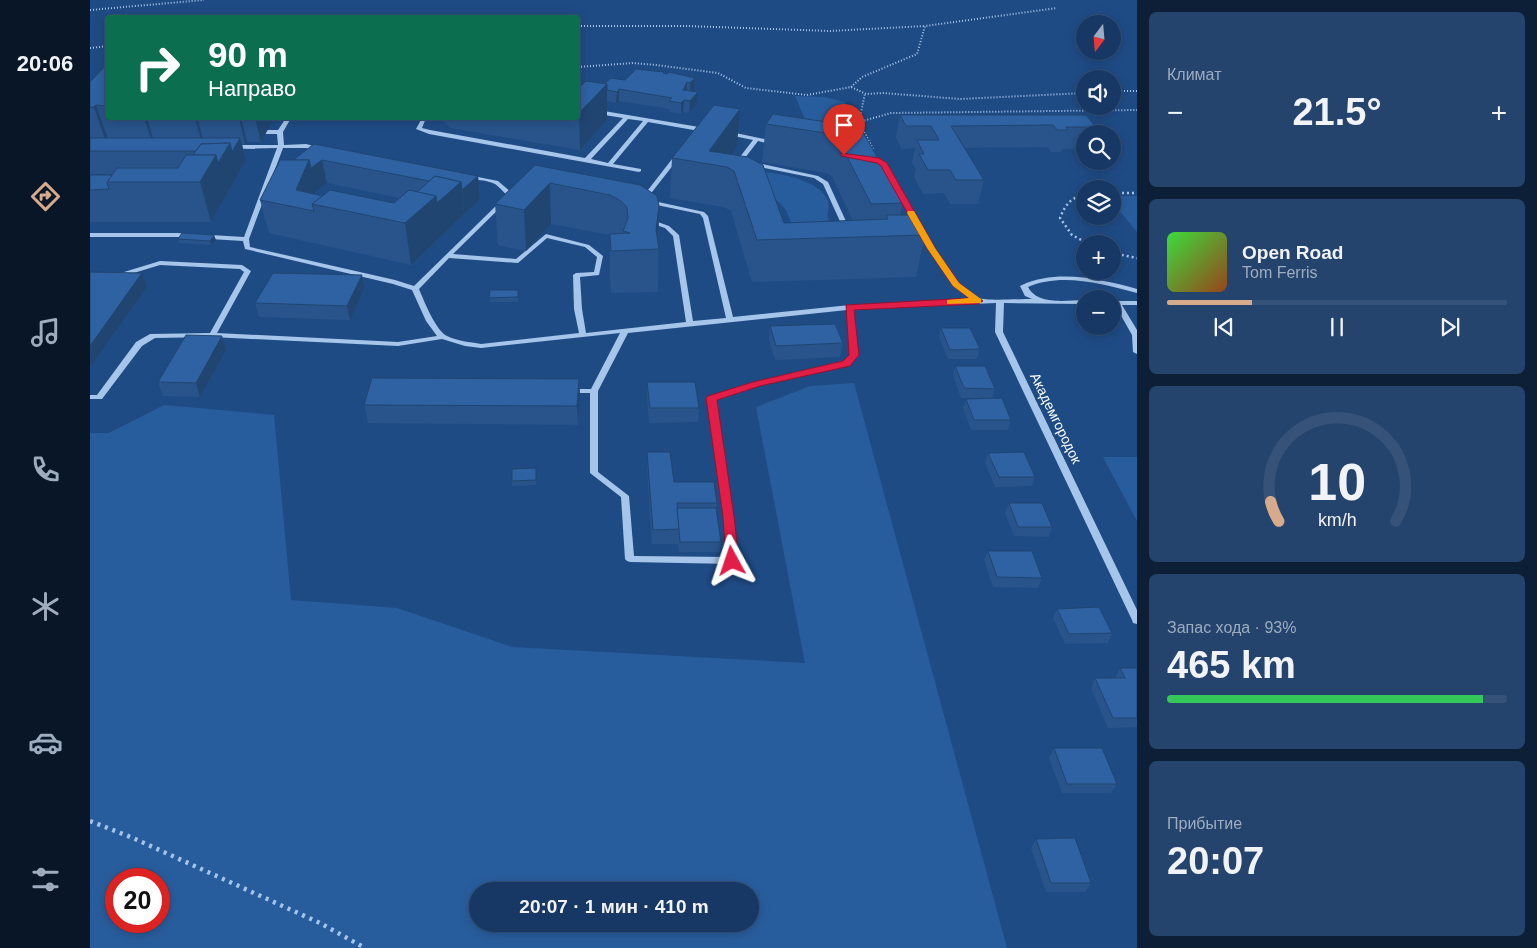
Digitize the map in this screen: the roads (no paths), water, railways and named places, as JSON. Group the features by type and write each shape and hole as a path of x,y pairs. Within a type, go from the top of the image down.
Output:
{"street":[{"path":"580,112 586,110 708,130"},
{"path":"586,161 627,117"},
{"path":"287,120 280,132 281,146 246,239 247,248 395,282 415,289 430,321 442,337 465,344 481,346 850,307 978,301 1076,302"},
{"path":"694,137 700,129"},
{"path":"266,132 280,132"},
{"path":"718,135 725,133 785,145"},
{"path":"734,169 756,140"},
{"path":"281,146 306,146 325,150"},
{"path":"681,152 639,202 702,213 706,217 730,319"},
{"path":"860,158 879,161 884,165 931,248 956,284 978,301"},
{"path":"739,161 816,177 824,181 849,234"},
{"path":"458,175 496,182 510,195 524,195"},
{"path":"415,289 510,195"},
{"path":"643,220 667,227 676,235 690,323"},
{"path":"90,236 177,235 246,239"},
{"path":"447,256 518,262 546,236 588,246 600,256 597,274 576,275 582,334"},
{"path":"923,248 931,248"},
{"path":"107,274 124,274 160,262 242,267 248,271 212,335"},
{"path":"1041,302 1028,294 1024,286 1032,281 1085,280 1137,291"},
{"name":"Академгородок","path":"1000,301 999,332 1137,620"},
{"path":"1121,303 1137,303"},
{"path":"626,330 594,391 594,474 625,496 630,560 732,561 728,516 711,398 757,384 846,363 854,355 850,307"},
{"path":"1121,312 1136,335 1137,352"},
{"path":"557,391 594,391"}],"lane":[{"path":"423,120 419,129 639,170"},
{"path":"609,165 647,120"},
{"path":"224,147 281,146"},
{"path":"90,397 99,397 139,344 153,336 212,335 398,344 442,337"}]}
